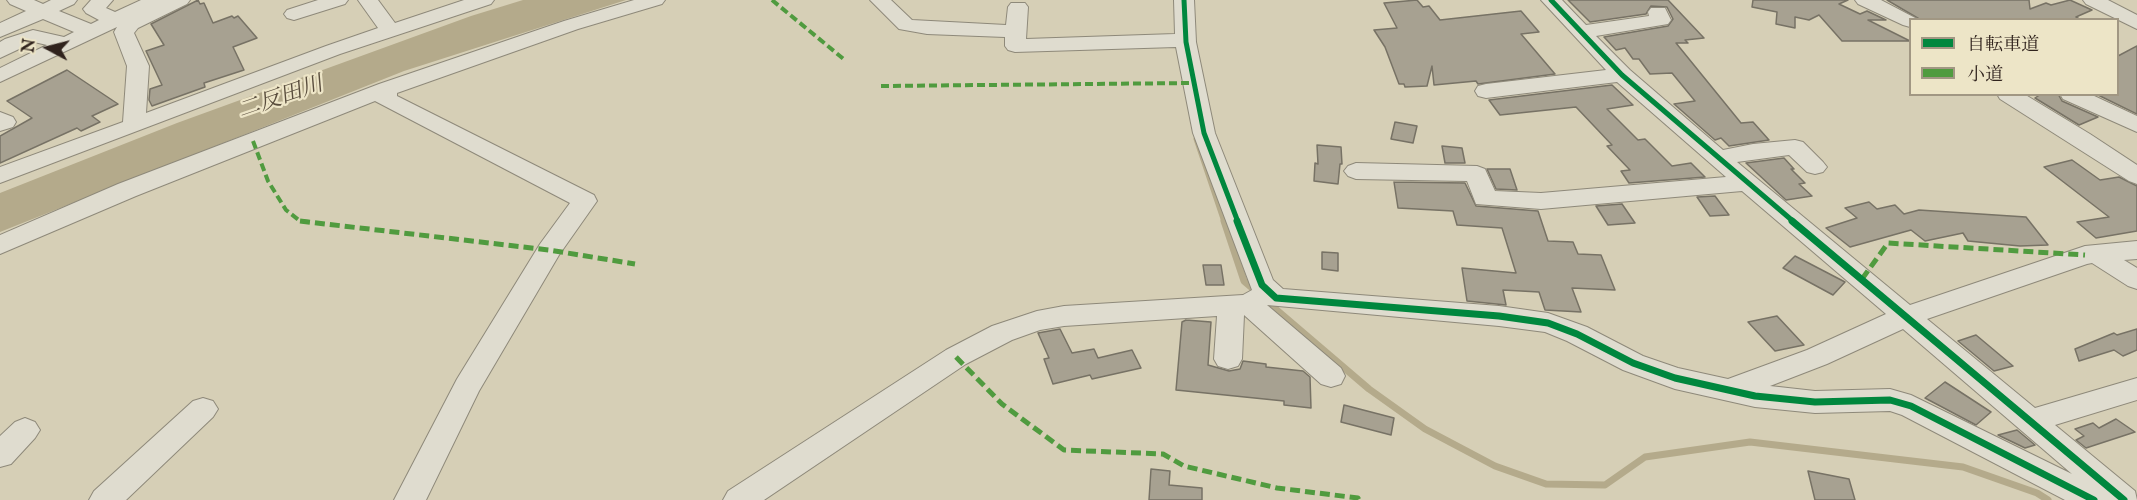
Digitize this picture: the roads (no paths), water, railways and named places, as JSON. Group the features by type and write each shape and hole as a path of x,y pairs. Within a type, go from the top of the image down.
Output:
{"street":[{"path":"0,7 17,0 91,32"},
{"path":"0,31 67,0"},
{"path":"103,0 93,9 115,20"},
{"path":"0,76 157,0"},
{"path":"134,124 138,66 124,32 131,24 180,0"},
{"path":"294,14 338,0"},
{"path":"368,0 390,30"},
{"path":"0,175 390,30 418,10 484,0"},
{"path":"0,244 127,190 387,89 571,25 655,0"},
{"path":"880,0 906,25 1016,31"},
{"path":"1184,0 1186,40 1203,133 1262,285 1250,300 1228,359"},
{"path":"1551,0 1622,75 2031,421 2109,499"},
{"path":"1865,0 1909,20"},
{"path":"2094,0 2110,16 2137,5"},
{"path":"1018,7 1015,46 1186,40"},
{"path":"0,12 7,16 0,20"},
{"path":"1581,32 1661,20 1658,12"},
{"path":"2119,18 2137,23"},
{"path":"0,52 12,43 33,36 49,38 64,45"},
{"path":"1486,90 1622,75"},
{"path":"387,89 385,99 585,201 549,250 467,387 410,500"},
{"path":"2011,96 2137,176"},
{"path":"2075,96 2137,125"},
{"path":"0,119 5,122 0,124"},
{"path":"1718,158 1753,151 1795,147 1815,167"},
{"path":"1356,171 1477,174 1485,198 1541,201 1747,183"},
{"path":"1731,390 1818,357 1907,316 2085,255 2137,250"},
{"path":"2096,254 2137,280"},
{"path":"739,500 956,357 1002,333 1037,321 1064,316 1276,298 1499,316 1548,323 1577,334 1633,363 1675,378 1755,396 1815,402 1890,400 1911,406 2109,499"},
{"path":"1250,300 1331,376"},
{"path":"2031,421 2137,388"},
{"path":"105,500 203,409"},
{"path":"0,455 25,430"}],"water":[{"name":"二反田川","path":"523,0 626,0 404,71 0,232 0,193 177,123 471,16"}],"waterway":[{"path":"1196,139 1224,222"},
{"path":"1224,221 1244,281 1257,292"},
{"path":"1266,301 1369,389 1425,429 1495,466 1546,484 1605,485 1645,457 1750,442 1963,467 2037,493 2048,500"}]}
